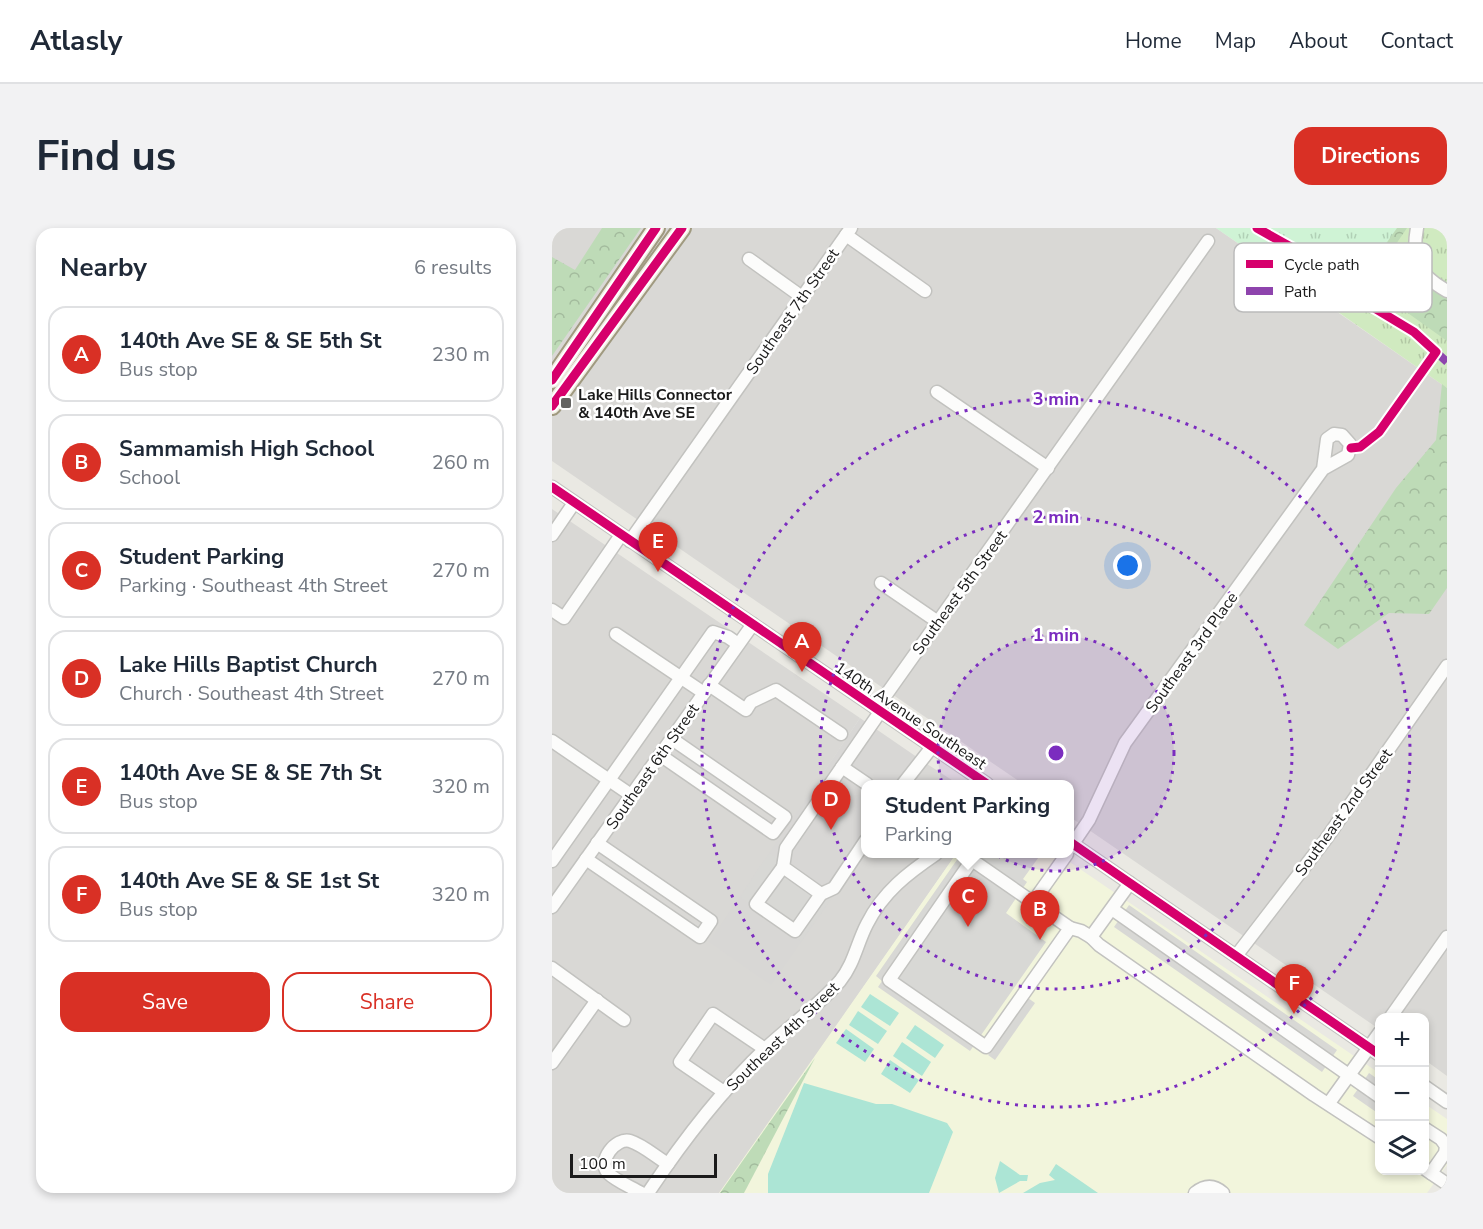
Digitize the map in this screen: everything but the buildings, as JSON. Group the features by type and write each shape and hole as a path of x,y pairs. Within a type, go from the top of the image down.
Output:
{"main road":[{"path":"552,380 656,228"},
{"path":"552,406 682,228"}],"street":[{"path":"1414,243 1417,228"},
{"path":"848,231 926,291"},
{"name":"Southeast 7th Street","path":"552,610 564,618 626,538 848,231"},
{"name":"Southeast 5th Street","path":"821,894 795,931 756,904 783,867 786,848 878,710 1208,241"},
{"path":"749,259 802,297"},
{"path":"1432,282 1447,291"},
{"path":"937,392 1048,468"},
{"name":"Southeast 3rd Place","path":"1074,841 1089,820 1125,743 1323,469"},
{"name":"140th Avenue Southeast","path":"552,487 981,780"},
{"path":"552,535 574,503"},
{"path":"881,583 938,622"},
{"name":"Southeast 6th Street","path":"554,900 586,859 753,624"},
{"path":"552,861 713,632 728,637 738,644"},
{"path":"616,634 681,678 746,710 751,702 776,690 841,734"},
{"name":"Southeast 2nd Street","path":"1236,956 1326,838 1447,666"},
{"path":"660,755 773,833 785,817 672,739"},
{"path":"552,741 631,795"},
{"path":"906,780 932,747"},
{"path":"842,767 861,780"},
{"path":"586,859 700,937 711,921 597,843"},
{"path":"783,867 821,894 834,888 861,848"},
{"path":"1074,849 1130,883 1374,1051 1348,1074 1329,1103"},
{"name":"Southeast 4th Street","path":"648,1193 724,1092 765,1049 839,981 854,959 866,925 877,906 892,888 904,876 930,858"},
{"name":"Southeast 3rd Place","path":"1033,902 1063,858"},
{"path":"1070,928 986,1047 889,980 972,860 1070,928 1092,937 1099,945 1308,1091 1375,1135"},
{"path":"1092,937 1130,883"},
{"path":"1112,909 1375,1093"},
{"path":"1393,1013 1447,937"},
{"path":"552,968 624,1020"},
{"path":"552,1064 597,1000"},
{"path":"724,1092 680,1062 713,1014 765,1049"},
{"path":"1429,1089 1447,1102"},
{"path":"1429,1131 1441,1139 1446,1146 1445,1153 1429,1170"},
{"path":"641,1193 608,1173 604,1166 605,1159 615,1144 630,1141 668,1164"},
{"path":"1429,1172 1447,1184"},
{"path":"1195,1193 1212,1186 1223,1193"}],"shaded area":[{"path":"552,228 1216,228 1238,243 1234,243 1234,312 1337,312 1447,388 1447,1076 1429,1063 1429,1013 1375,1013 1375,1026 1074,820 1074,780 1017,780 552,461"},
{"path":"552,509 860,718 710,943 861,853 861,858 953,858 720,1193 552,1193"},
{"path":"860,718 927,764 915,780 861,780 861,857 771,985 709,942"},
{"path":"927,764 952,780 915,780"},
{"path":"769,853 832,898 801,941 740,897"},
{"path":"953,858 1064,858 1375,1070 1375,1175 1429,1175 1429,1107 1447,1119 1447,1165 1427,1193 719,1193"},
{"path":"958,858 1038,858 1023,879 1027,882 1006,913 1046,942 970,1051 878,987 882,981 876,976"},
{"path":"1129,905 1337,1050 1322,1072 1114,927"},
{"path":"1028,998 1035,1003 995,1060 988,1055"},
{"path":"1369,1073 1375,1077 1375,1111 1353,1096"}],"green space":[{"path":"602,228 641,228 552,356 552,257 575,270"},
{"path":"1216,228 1397,228 1386,243 1238,243"},
{"path":"1289,228 1407,228 1397,243 1310,243"},
{"path":"1397,228 1447,228 1447,388 1338,312 1432,312 1432,243 1386,243"},
{"path":"1432,279 1447,292 1447,341 1406,312 1432,312"},
{"path":"1442,384 1447,388 1447,588 1429,614 1389,613 1338,649 1304,625 1396,488 1436,440"},
{"path":"870,994 899,1013 890,1026 861,1007"},
{"path":"858,1011 887,1031 878,1044 849,1025"},
{"path":"915,1025 944,1045 935,1058 906,1038"},
{"path":"846,1029 874,1049 865,1062 836,1043"},
{"path":"902,1042 931,1062 922,1076 893,1056"},
{"path":"815,1058 744,1193 720,1193"},
{"path":"890,1060 919,1080 910,1093 881,1074"},
{"path":"804,1083 876,1104 892,1104 947,1123 953,1132 929,1193 768,1193 768,1174"},
{"path":"1000,1161 1020,1175 1028,1175 1027,1181 1020,1181 999,1193 995,1178"},
{"path":"1056,1164 1098,1193 1023,1193 1040,1183 1055,1180 1049,1175"}],"marked path":[{"path":"1436,352 1447,362"}],"cycle path":[{"path":"552,380 656,228"},
{"path":"552,406 682,228"},
{"path":"1257,228 1284,243"},
{"path":"1351,448 1360,447 1379,432 1436,352 1414,332 1381,312"},
{"path":"552,487 981,780"},
{"path":"1074,845 1375,1052"}],"place":[{"name":"Lake Hills Connector & 140th Ave SE","path":"566,403"},
{"name":"140th Ave SE & SE 7th St","path":"658,572"},
{"name":"140th Ave SE & SE 5th St","path":"802,672"},
{"name":"Lake Hills Baptist Church","path":"831,830"},
{"name":"Student Parking","path":"968,927"},
{"name":"Sammamish High School","path":"1040,940"},
{"name":"140th Ave SE & SE 1st St","path":"1294,1014"}]}
